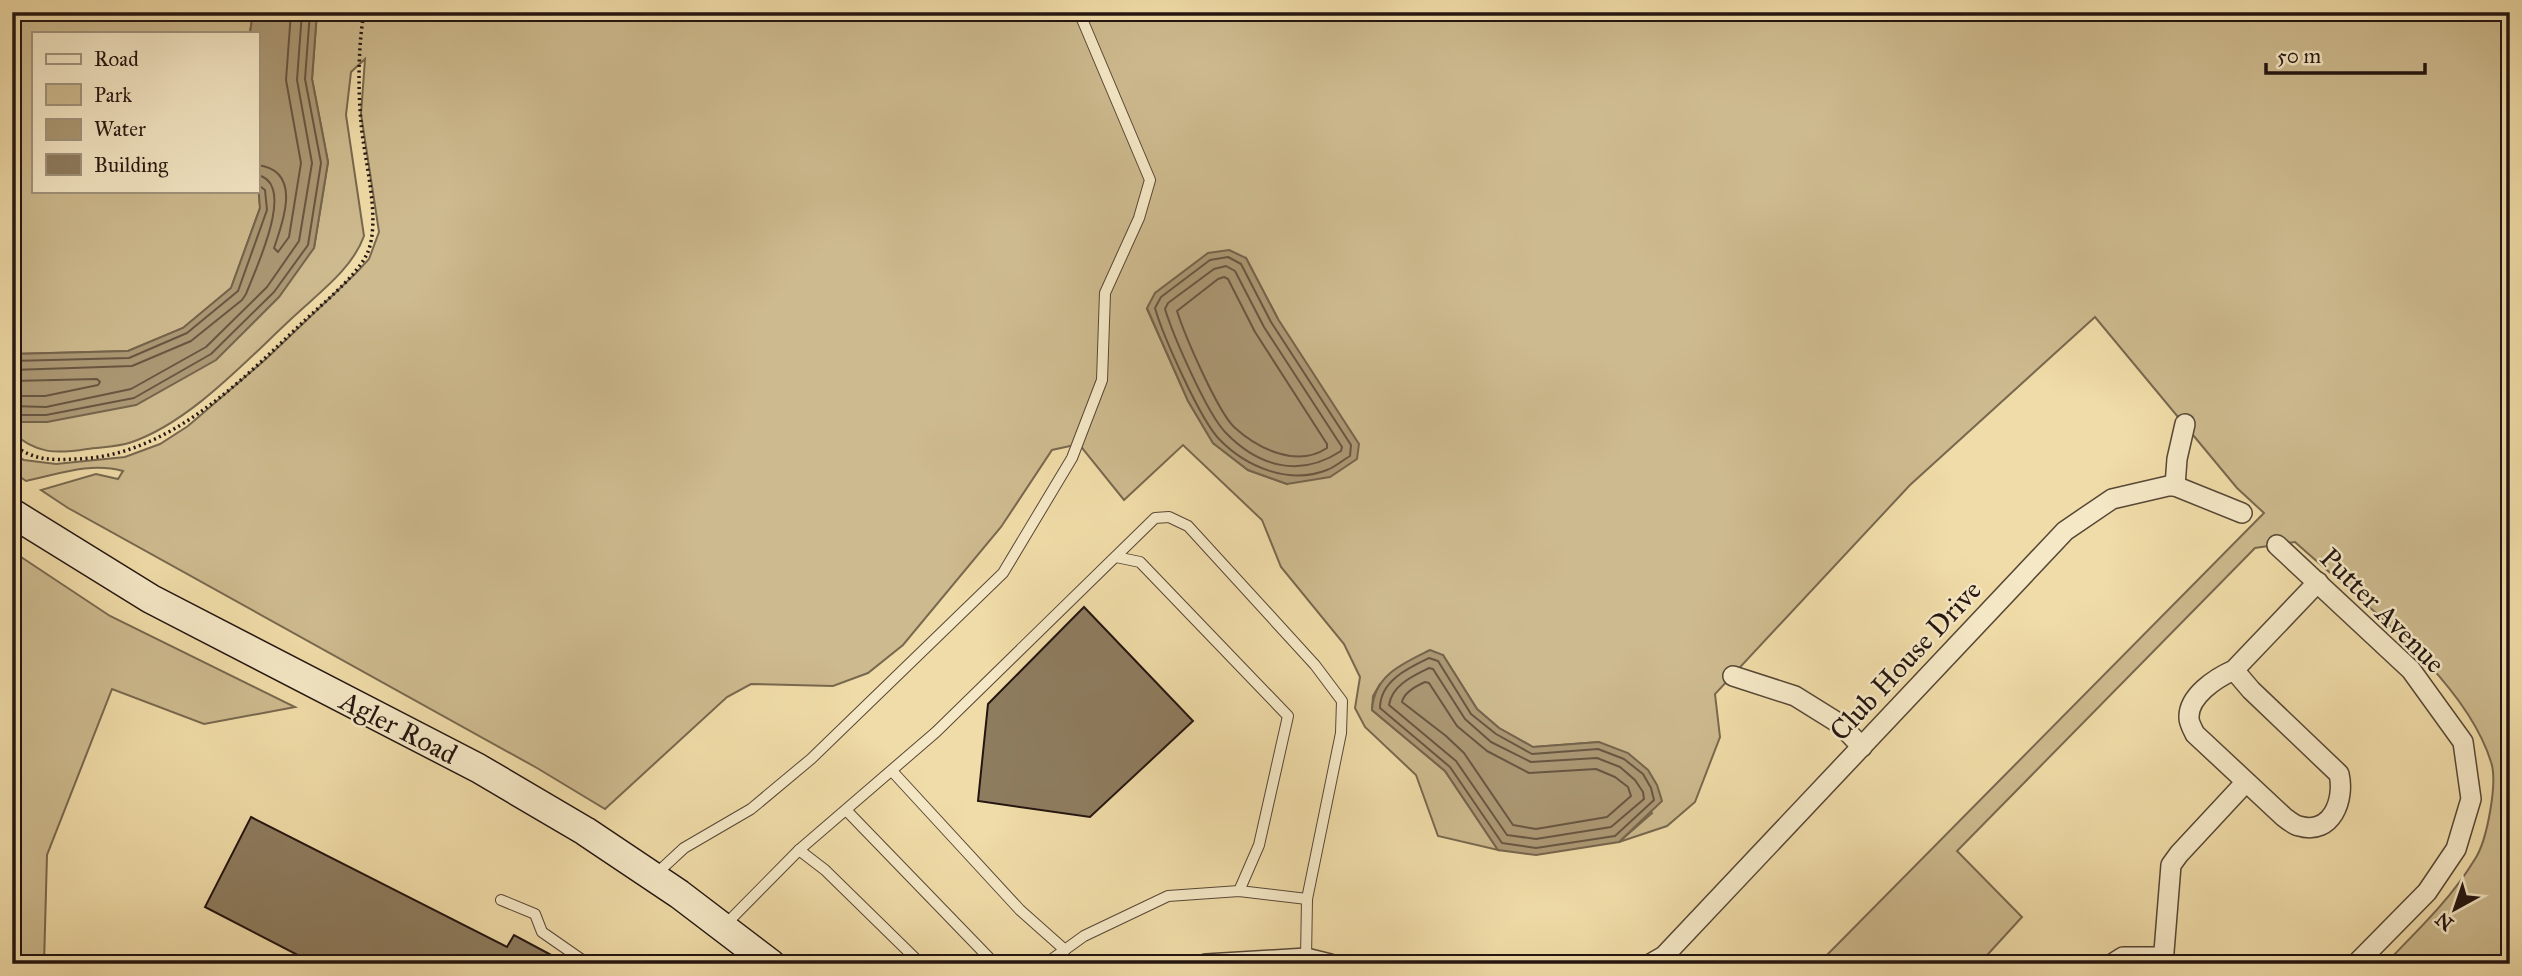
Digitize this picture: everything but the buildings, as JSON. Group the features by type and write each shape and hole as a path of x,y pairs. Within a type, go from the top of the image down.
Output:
{"main road":[{"name":"Agler Road","path":"12,513 151,599 478,768 585,831 654,877 771,964"}],"street":[{"path":"2185,424 2177,459 2175,486 2242,513"},
{"name":"Club House Drive","path":"1650,964 1664,956 2065,531 2112,499 2175,486"},
{"name":"Putter Avenue","path":"2277,545 2411,670 2463,742 2472,799 2456,849 2427,892 2356,964"},
{"path":"2234,670 2251,690 2339,774 2342,789 2339,803 2331,818 2316,827 2298,826 2284,817 2195,734 2189,720 2192,704 2217,678 2234,670 2318,582"},
{"path":"1733,676 1795,696 1840,724 1861,747"},
{"path":"2112,964 2123,957 2163,960 2171,865 2245,783"},
{"path":"1206,964 1306,958 1330,964"}],"lane":[{"path":"654,877 684,848 751,809 811,759 1003,572 1072,458 1102,380 1105,293 1139,218 1150,180 1079,12"},
{"path":"723,927 799,850 936,732 1155,518 1170,517 1188,526 1315,665 1342,701 1341,733 1307,899 1306,958"},
{"path":"1116,557 1140,562 1288,716 1259,845 1239,891"},
{"path":"892,771 1020,910 1065,950"},
{"path":"846,810 995,964"},
{"path":"799,850 825,870 921,964"},
{"path":"1048,963 1084,936 1168,896 1239,891 1307,899"},
{"path":"501,900 535,914 541,932 588,964"}],"path":[{"path":"14,445 29,455 46,460 90,459 131,451 171,433 250,372 346,281 366,255 374,227 361,121 361,33 364,12"}],"green space":[{"path":"12,12 253,12 250,32 32,32 32,192 259,192 260,208 231,288 183,328 128,351 12,354"},
{"path":"317,12 2510,12 2510,964 2385,964 2444,901 2475,859 2484,839 2490,811 2493,771 2478,731 2458,700 2434,671 2378,615 2295,542 2255,548 1957,851 2022,917 1979,964 1818,964 2264,513 2237,488 2095,317 1910,485 1715,694 1720,737 1695,802 1667,826 1619,842 1652,813 1599,742 1533,747 1499,728 1477,709 1443,655 1380,684 1373,696 1372,710 1445,771 1498,850 1438,836 1416,775 1365,727 1355,708 1360,677 1344,644 1281,567 1262,520 1183,445 1124,500 1079,444 1052,450 1001,527 903,645 868,673 833,686 751,684 727,697 605,809 537,768 68,508 41,490 96,474 118,479 123,471 87,468 26,481 12,471 12,454 24,460 56,464 125,457 160,444 188,426 266,359 369,259 379,232 361,114 365,59 351,72 346,115 364,236 342,271 215,390 173,422 151,434 119,445 56,452 29,445 12,432 12,422 47,422 314,248 328,162 312,79","holes":["1246,258 1278,319 1287,484 1248,470 1213,443 1188,401 1147,309"]},
{"path":"12,551 110,616 295,707 204,724 112,689 47,855 44,964 12,964"}],"water":[{"path":"253,12 317,12 312,79 328,162 314,248 279,297 216,360 136,405 47,422 12,422 12,354 128,351 183,328 231,288 260,208 259,32 250,32"},
{"path":"1229,250 1246,258 1278,319 1359,444 1357,459 1330,477 1287,484 1248,470 1213,443 1188,401 1147,308 1155,293 1208,253"},
{"path":"1430,650 1443,655 1477,709 1499,728 1533,747 1599,742 1628,753 1648,770 1662,801 1619,842 1536,855 1498,850 1445,771 1372,710 1374,698 1384,679 1400,666"}]}
